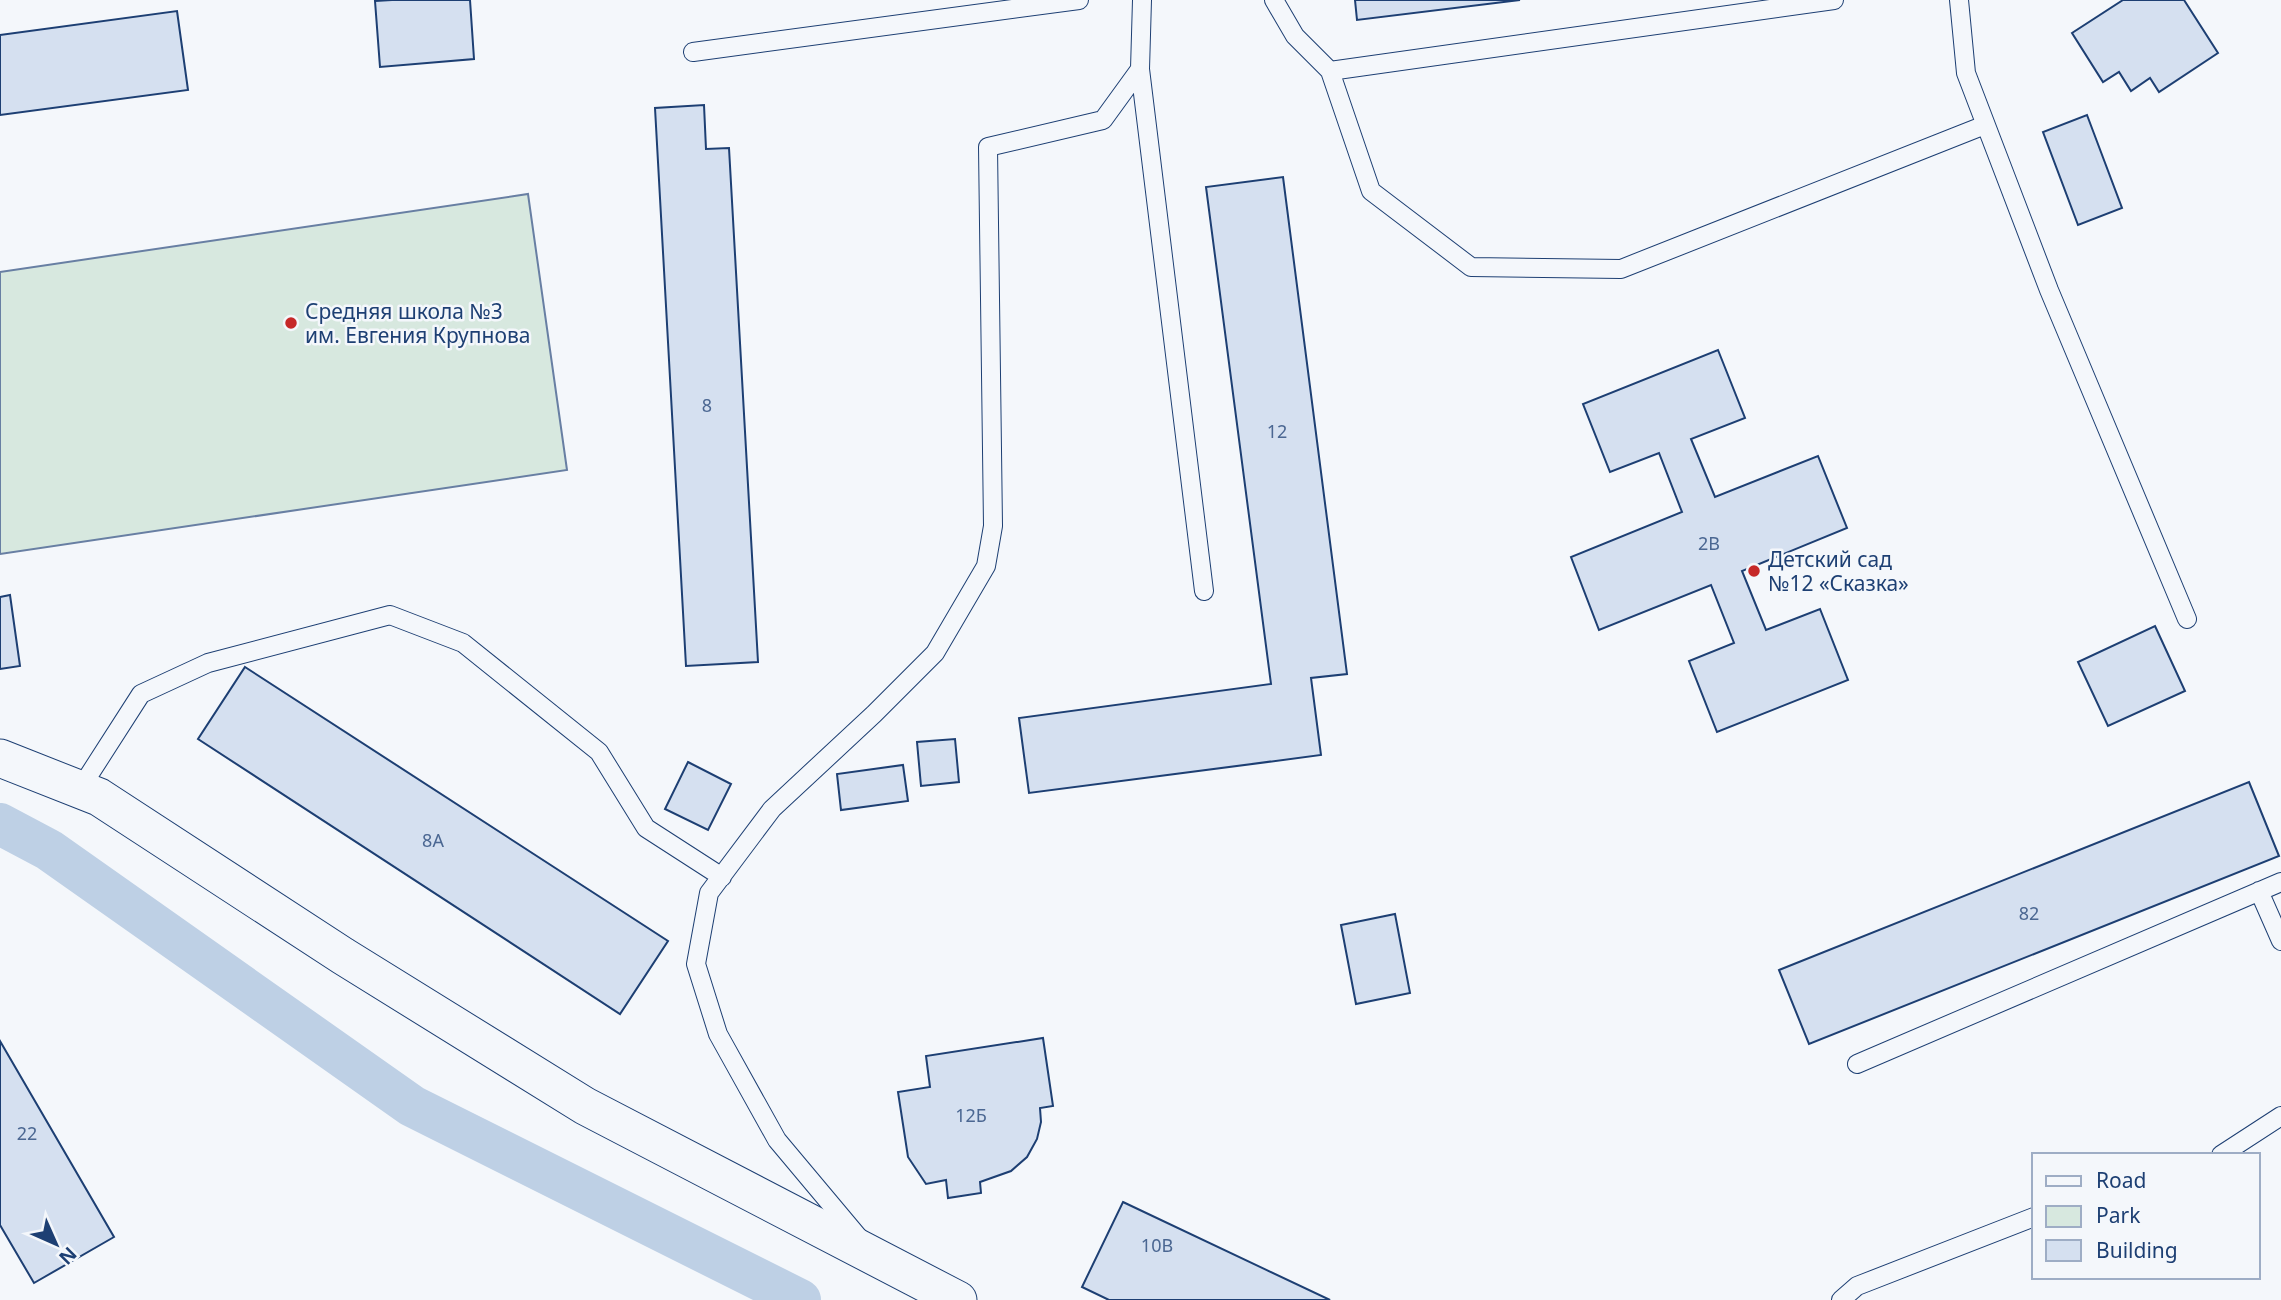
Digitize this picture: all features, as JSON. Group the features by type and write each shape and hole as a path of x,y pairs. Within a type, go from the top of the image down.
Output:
{"street":[{"path":"0,758 99,797 343,956 585,1106 958,1300"}],"lane":[{"path":"693,52 1079,0"},
{"path":"1142,0 1140,69 1203,592"},
{"path":"1275,0 1294,36 1330,71 1371,191 1471,267 1621,269 1985,125"},
{"path":"1330,71 1834,0"},
{"path":"1959,0 1966,73 1985,125 2049,290 2188,619"},
{"path":"876,1257 777,1140 718,1034 696,964 709,893 772,809 935,653 986,565 993,526 988,148 1103,120 1140,69"},
{"path":"80,789 141,694 208,663 390,615 463,643 599,752 646,828 722,877"},
{"path":"1857,1064 2281,882"},
{"path":"2259,891 2281,941"},
{"path":"2224,1153 2281,1116"},
{"path":"1841,1300 1857,1286 2032,1218"}],"green space":[{"path":"528,194 567,470 0,554 0,272"}],"building":[{"path":"470,0 474,59 380,67 375,1"},
{"path":"1355,0 1520,0 1357,20"},
{"path":"2123,0 2184,0 2218,53 2159,92 2150,78 2131,91 2119,72 2103,82 2072,33"},
{"path":"177,11 188,90 0,115 0,35"},
{"path":"704,105 706,149 729,148 758,662 686,666 655,108"},
{"path":"2087,115 2122,208 2078,225 2043,132"},
{"path":"1283,177 1347,674 1311,678 1321,755 1029,793 1019,718 1271,684 1206,187"},
{"path":"1718,350 1745,418 1691,439 1715,497 1818,456 1847,528 1742,571 1766,630 1820,609 1848,680 1717,732 1689,661 1734,643 1711,585 1599,630 1571,557 1682,512 1659,453 1610,472 1583,404"},
{"path":"10,595 20,666 0,669 0,597"},
{"path":"2155,626 2185,691 2108,726 2078,662"},
{"path":"245,667 668,941 620,1014 198,739"},
{"path":"955,739 959,782 921,786 917,742"},
{"path":"688,762 731,784 708,830 665,809"},
{"path":"903,765 908,801 841,810 837,774"},
{"path":"2249,782 2279,856 1809,1044 1779,970"},
{"path":"1395,914 1410,993 1356,1004 1341,925"},
{"path":"1043,1038 1053,1106 1040,1108 1041,1122 1037,1139 1027,1157 1011,1171 980,1182 981,1193 948,1198 946,1180 926,1184 908,1157 898,1092 930,1087 926,1056"},
{"path":"0,1041 114,1237 34,1283 0,1225"},
{"path":"1123,1202 1330,1300 1109,1300 1082,1287"}],"waterway":[{"path":"0,824 49,850 412,1106 800,1300"}],"place":[{"name":"Средняя школа №3 им. Евгения Крупнова","path":"291,323"},
{"name":"Детский сад №12 «Сказка»","path":"1754,571"}]}
